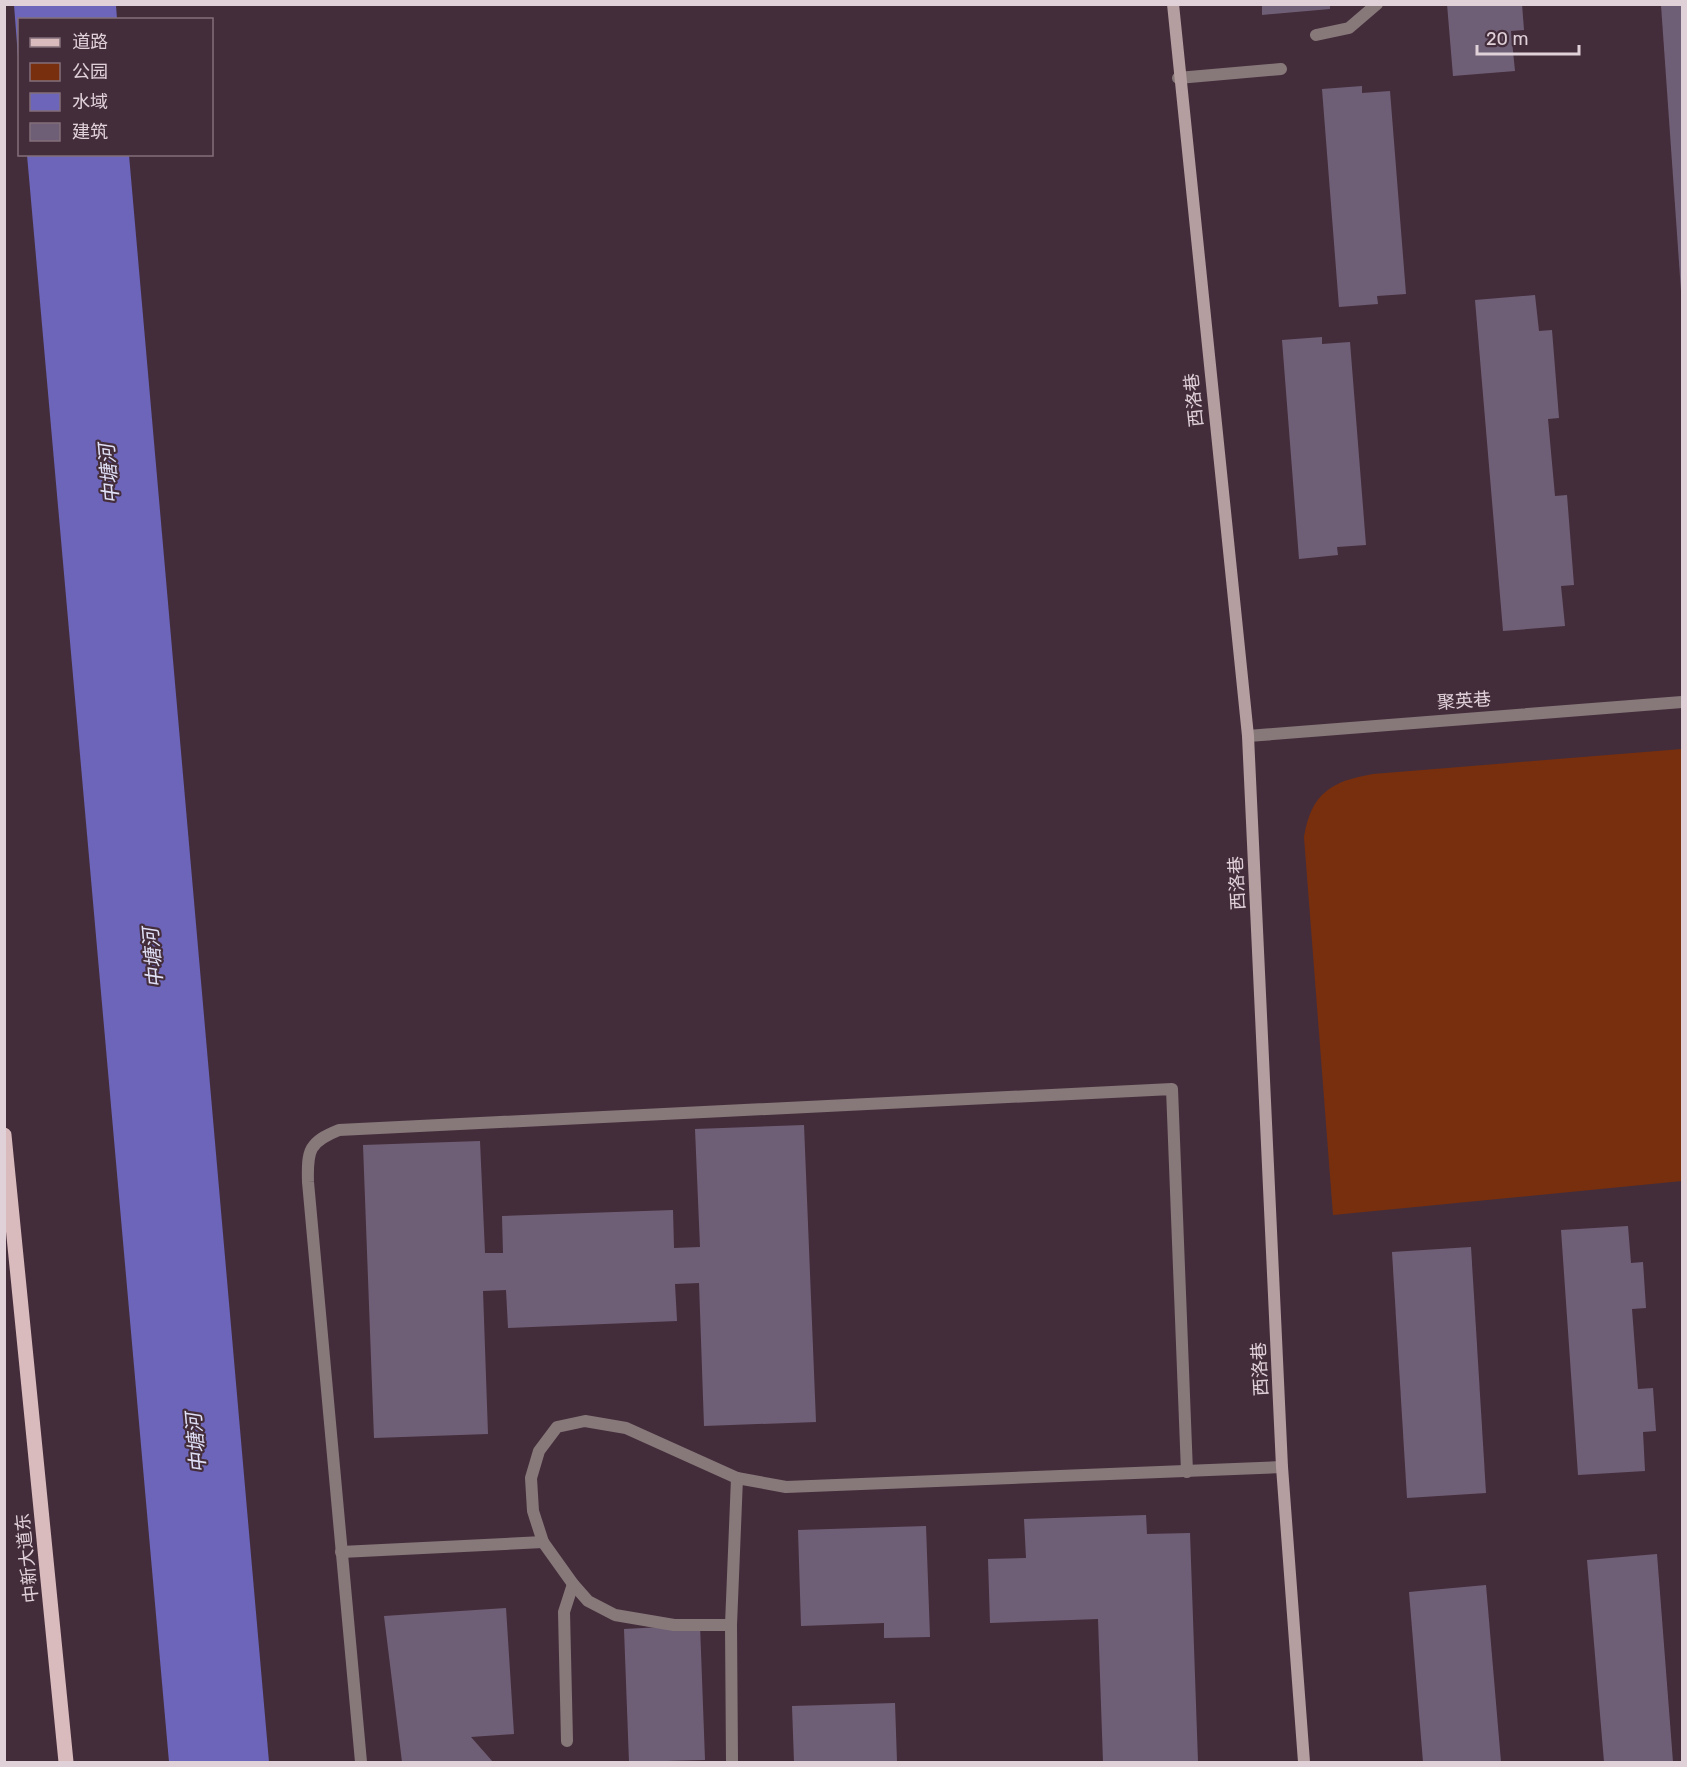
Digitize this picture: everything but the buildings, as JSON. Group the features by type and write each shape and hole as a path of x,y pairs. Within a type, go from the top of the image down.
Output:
{"main road":[{"name":"中新大道东","path":"4,1135 66,1762"}],"street":[{"name":"西洛巷","path":"1173,4 1248,736 1282,1467 1304,1762"},
{"path":"1316,35 1349,28 1377,4"},
{"path":"1179,78 1281,69"},
{"name":"聚英巷","path":"1248,736 1683,702"},
{"path":"361,1762 307,1156 318,1138 339,1130 1172,1089 1187,1472"},
{"path":"731,1625 674,1625 615,1615 588,1601 573,1584 543,1542 533,1511 531,1478 539,1451 557,1427 585,1421 626,1428 737,1478 786,1486 1282,1467"},
{"path":"732,1762 731,1625 737,1478"},
{"path":"341,1552 543,1542"},
{"path":"567,1741 564,1612 573,1584"}],"green space":[{"path":"1682,749 1682,1181 1333,1215 1304,837 1307,822 1318,800 1335,785 1373,774"}],"water":[{"path":"14,5 116,5 117,18 18,18 18,57"},
{"name":"中塘河","path":"27,156 129,156 269,1762 169,1762"}]}
